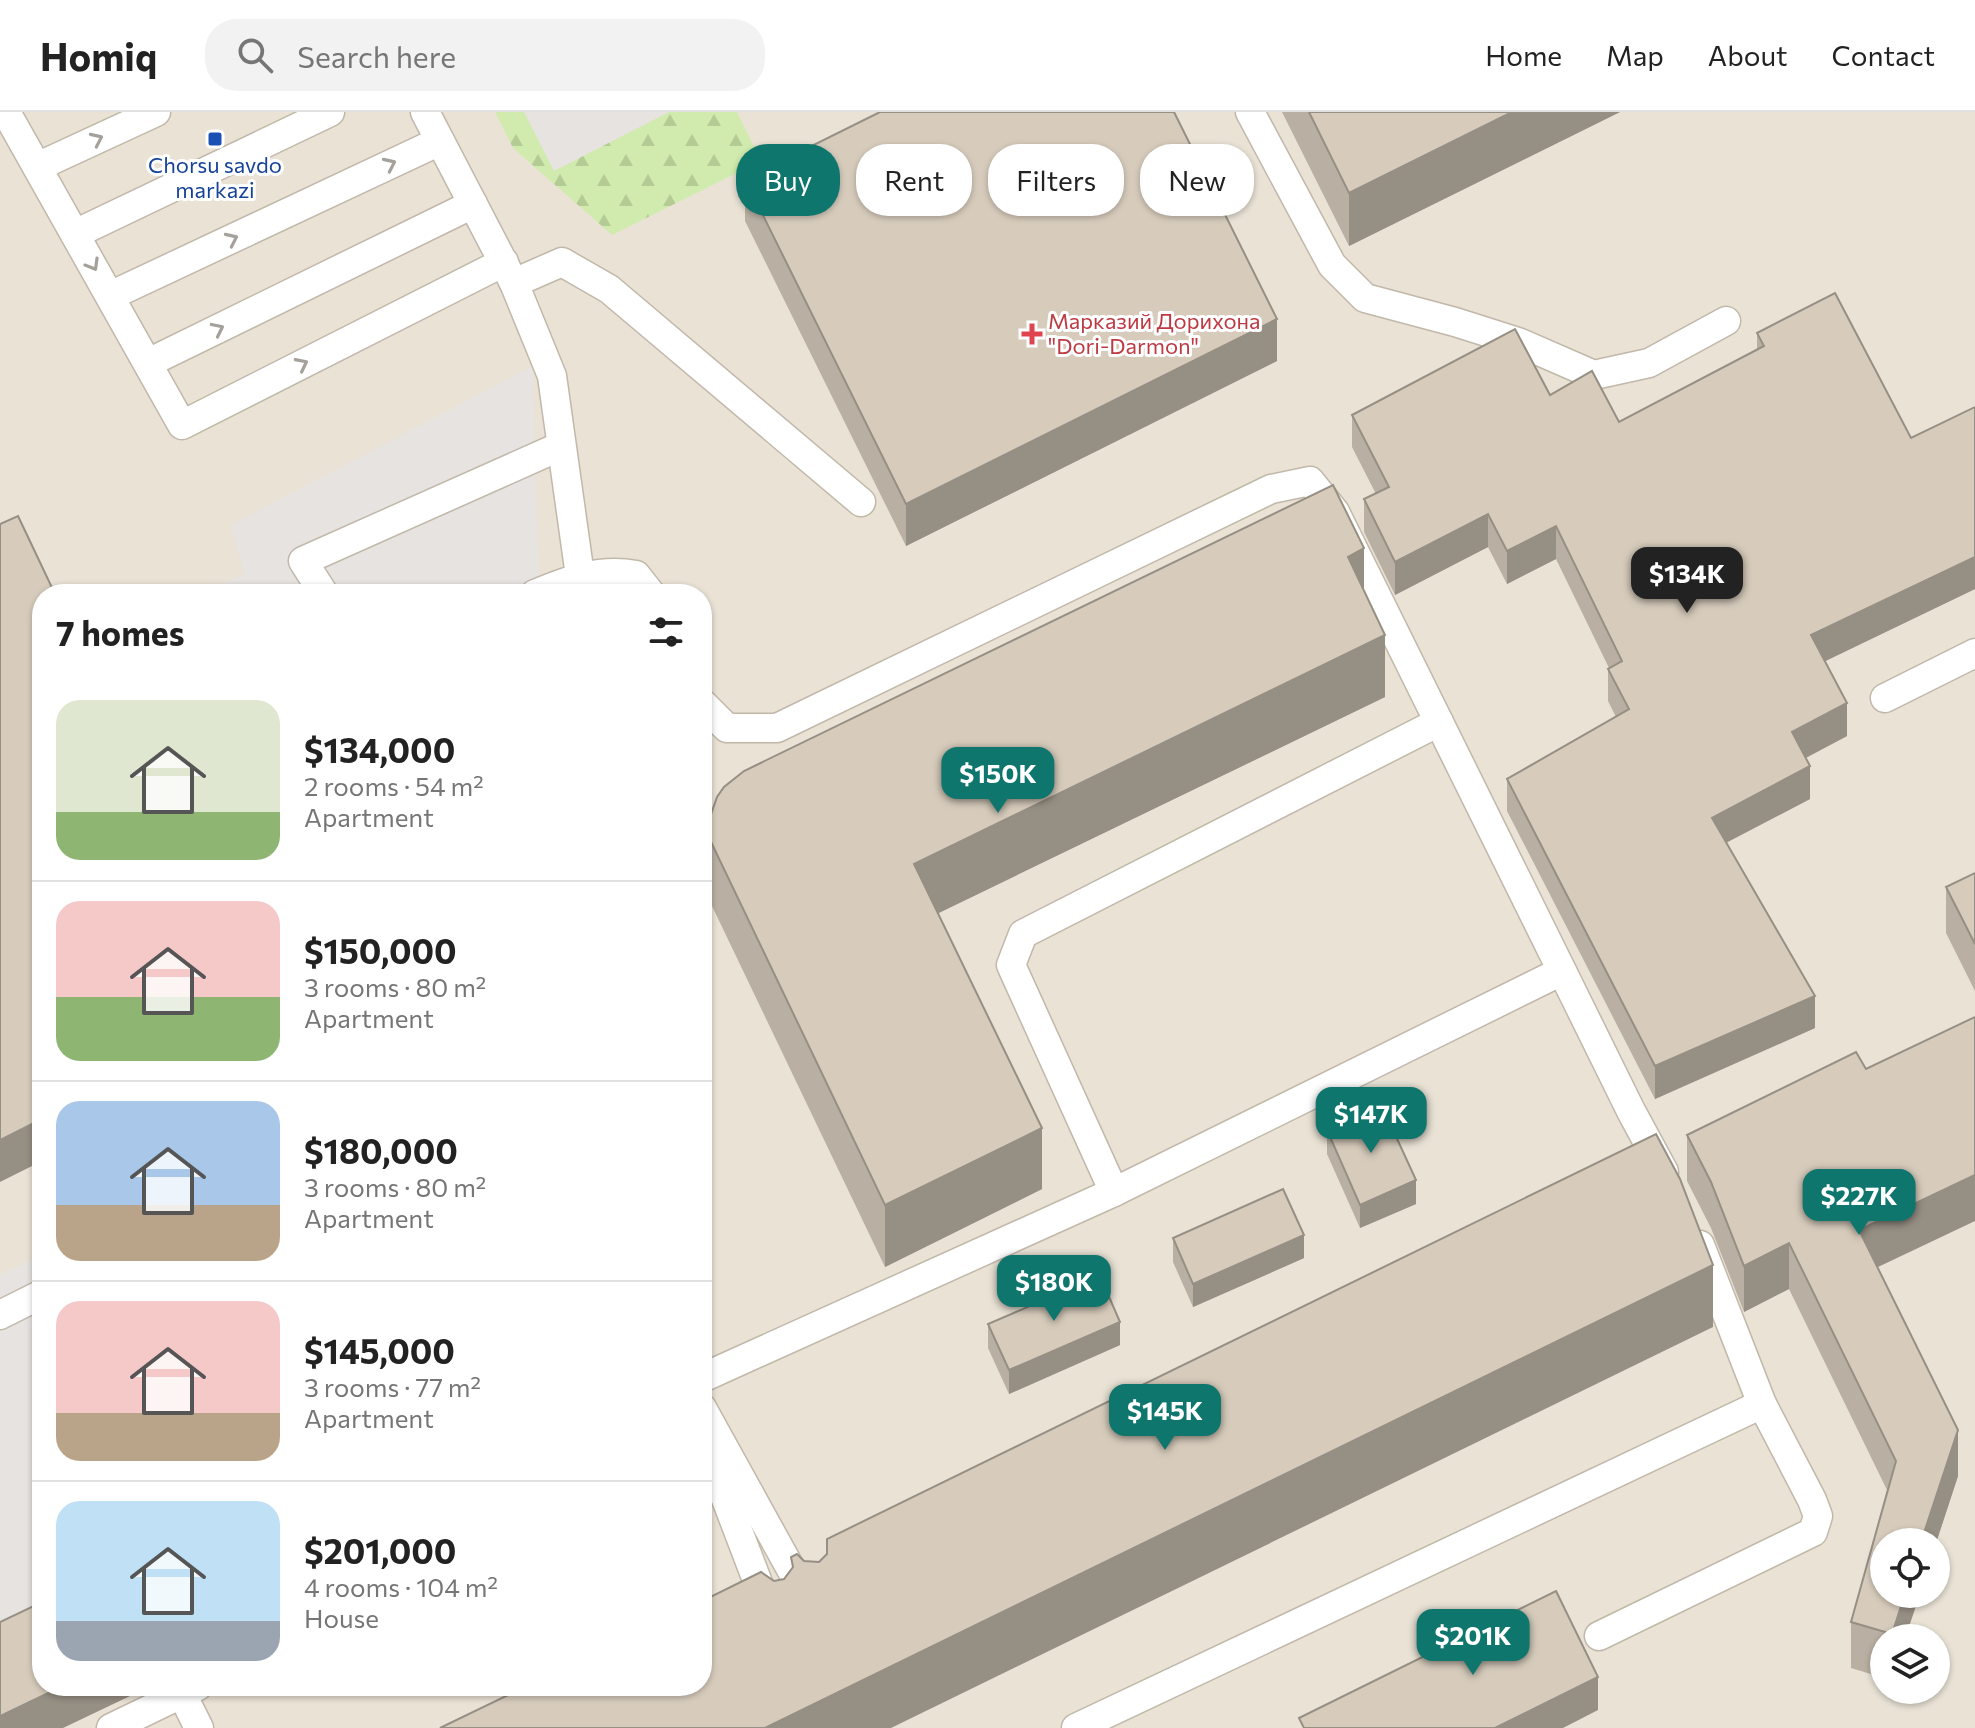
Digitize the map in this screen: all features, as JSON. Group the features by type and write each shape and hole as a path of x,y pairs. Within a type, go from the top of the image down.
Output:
{"lane":[{"path":"6,112 182,425 509,273 562,262 609,289 861,502"},
{"path":"37,167 156,112"},
{"path":"75,234 330,112"},
{"path":"425,112 509,273 552,376 579,584"},
{"path":"1250,112 1332,265 1365,298 1518,342 1594,375 1649,363 1726,321"},
{"path":"110,296 440,141"},
{"path":"148,363 473,204"},
{"path":"318,584 303,561 561,446"},
{"path":"712,713 727,728 777,728 1271,489 1310,481 1335,512 1675,1195"},
{"path":"582,584 615,571 636,575 643,584"},
{"path":"1885,698 1975,653"},
{"path":"1114,1192 1011,965 1023,934 1439,722"},
{"path":"712,1373 1114,1192 1562,971"},
{"path":"1599,1636 1813,1532 1818,1516 1762,1404 1689,1221"},
{"path":"0,1315 32,1299"},
{"path":"1076,1728 1762,1404"},
{"path":"712,1426 812,1608"},
{"path":"712,1471 751,1606 776,1626"},
{"path":"111,1728 178,1696"},
{"path":"191,1696 199,1728"}],"shaded area":[{"path":"0,112 1975,112 1975,1728 0,1728"},
{"path":"524,112 669,112 554,171"},
{"path":"533,366 539,584 222,584 244,574 231,525"},
{"path":"32,1260 32,1625 0,1641 0,1275"}],"green space":[{"path":"495,112 737,112 753,144 736,144 736,173 612,235 513,148"}],"building":[{"name":"Марказий Дорихона \"Dori-Darmon\"","path":"880,112 1174,112 1190,144 1140,144 1140,216 1226,216 1277,319 906,504 763,216 840,216 840,144 816,144"},
{"path":"1309,112 1512,112 1349,193"},
{"path":"1835,293 1911,438 1975,407 1975,557 1811,635 1847,703 1792,732 1810,766 1712,818 1815,996 1655,1066 1507,779 1629,709 1608,669 1622,661 1556,526 1507,551 1488,514 1395,562 1364,499 1389,487 1352,415 1515,329 1550,395 1592,371 1619,422 1764,346 1757,333"},
{"path":"1333,485 1364,548 1348,557 1385,635 914,864 1042,1128 885,1205 712,844 712,811 717,797 744,771"},
{"path":"18,516 50,584 32,584 32,1124 0,1140 0,524"},
{"path":"1975,873 1975,944 1946,887"},
{"path":"1975,1017 1975,1175 1859,1230 1958,1430 1926,1528 1877,1528 1896,1461 1789,1243 1744,1266 1711,1182 1687,1135 1856,1052 1866,1069"},
{"path":"1382,1106 1416,1180 1360,1205 1327,1130"},
{"path":"1656,1134 1680,1179 1713,1265 765,1728 440,1728 506,1696 712,1696 712,1596 761,1572 774,1581 784,1579 793,1567 791,1557 797,1554 804,1561 819,1562 827,1554 827,1539"},
{"path":"1283,1189 1304,1235 1193,1284 1173,1238"},
{"path":"1100,1276 1120,1322 1009,1370 988,1324"},
{"path":"1870,1554 1870,1608 1900,1608 1895,1624 1870,1624 1870,1628 1851,1622"},
{"path":"1556,1591 1598,1677 1495,1728 1304,1728 1299,1718"},
{"path":"32,1607 32,1696 42,1696 0,1716 0,1622"}],"place":[{"name":"Chorsu savdo markazi","path":"215,139"},
{"name":"Марказий Дорихона \"Dori-Darmon\"","path":"1032,334"}]}
